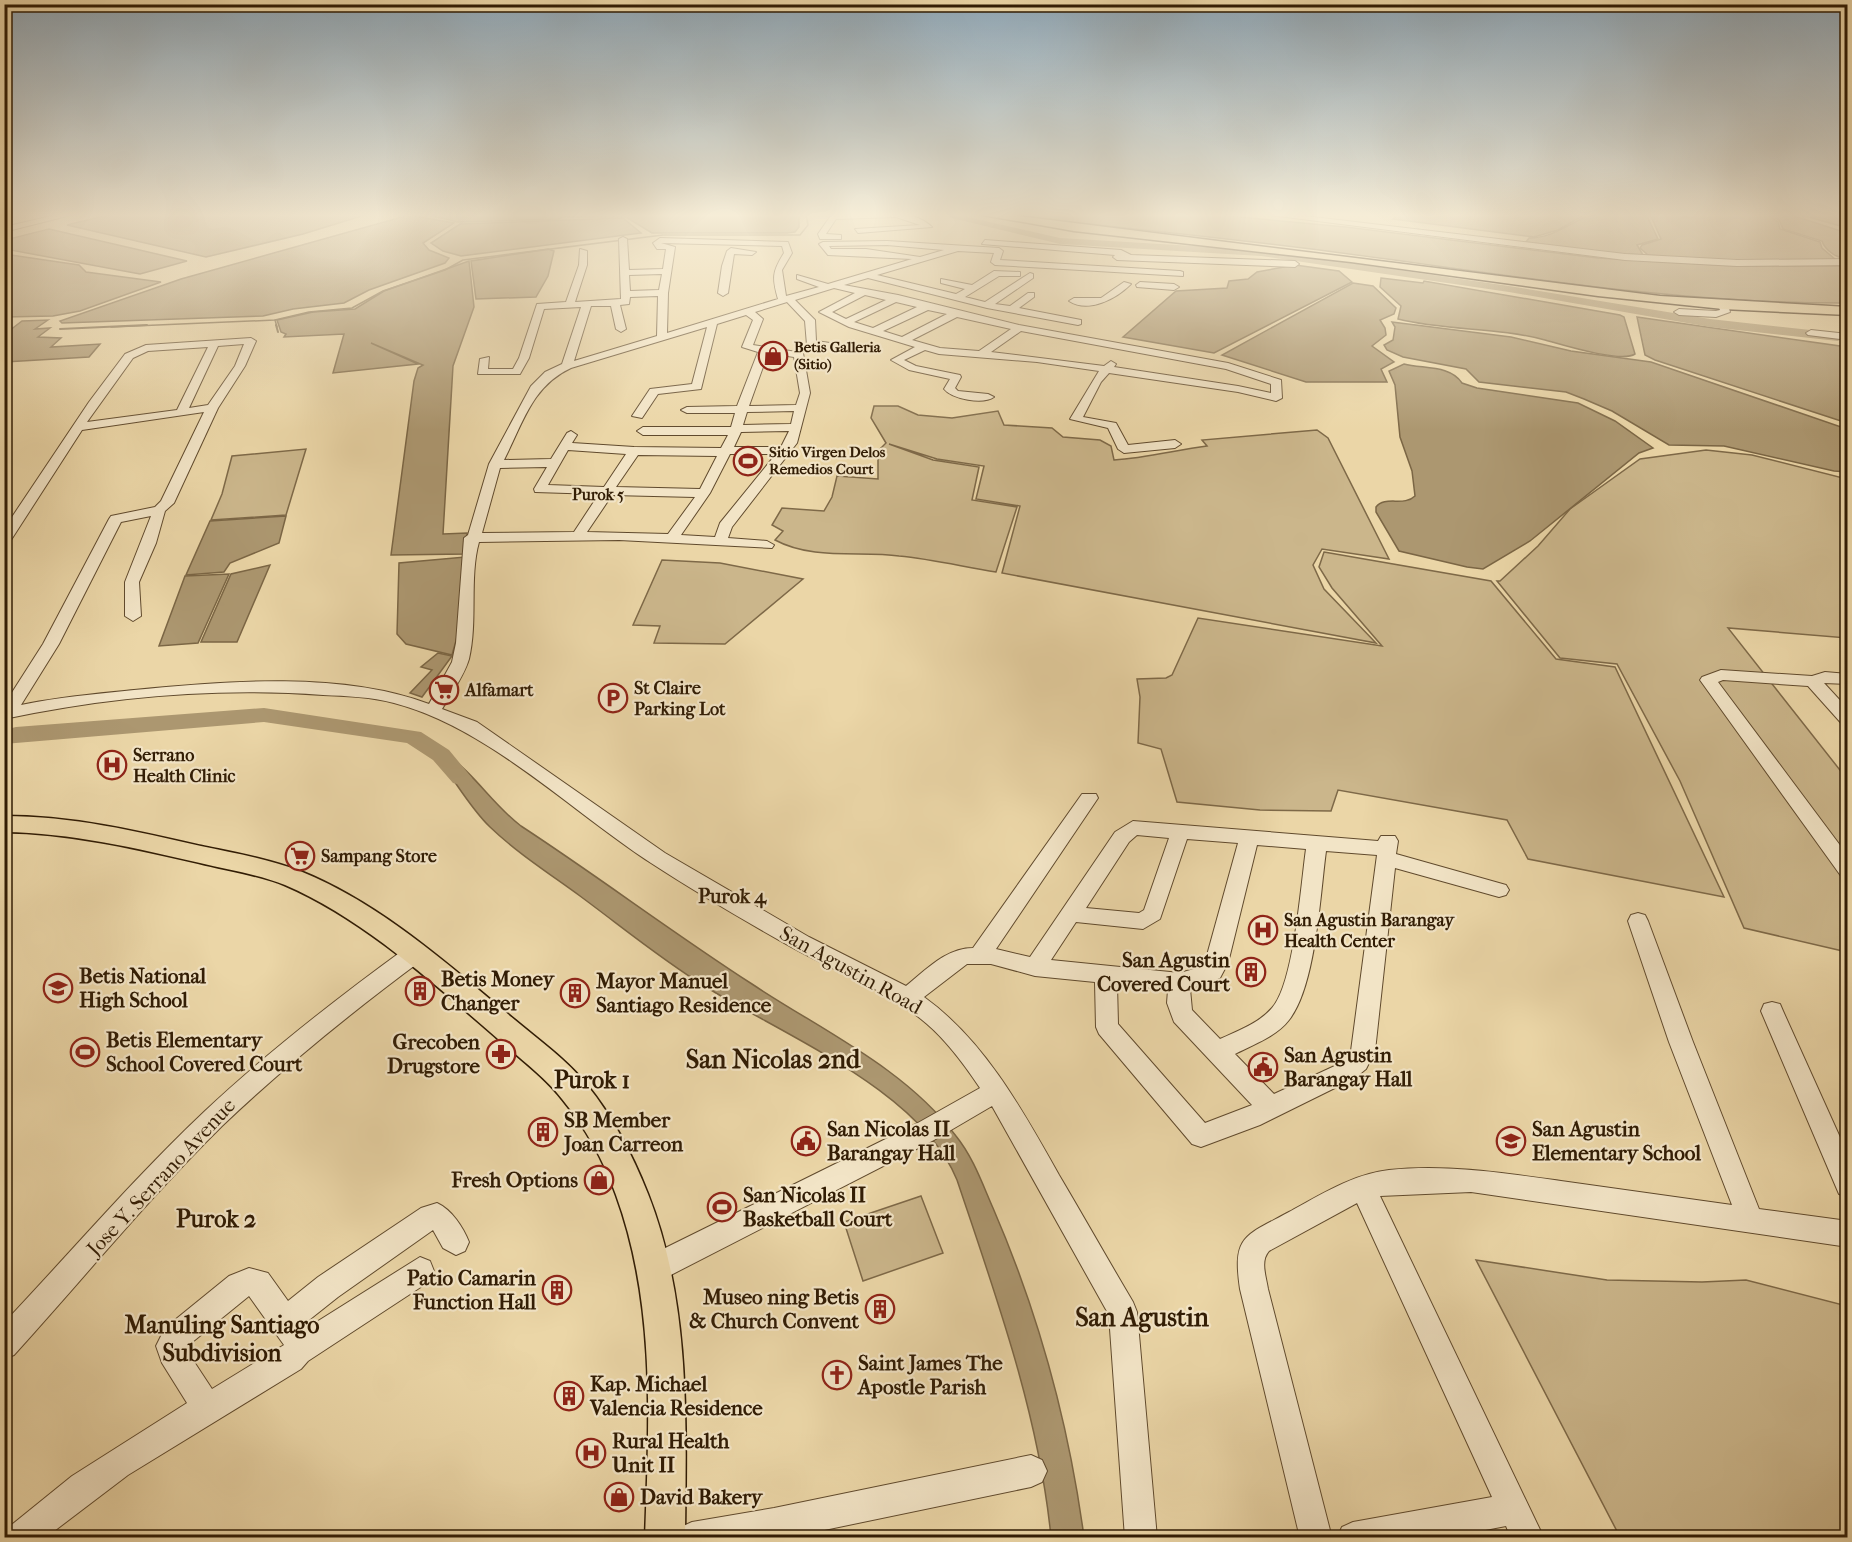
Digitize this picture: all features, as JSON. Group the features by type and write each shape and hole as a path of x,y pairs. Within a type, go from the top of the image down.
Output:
{"main road":[{"path":"1540,286 1723,305 1848,311"},
{"path":"4,824 109,832 256,867 303,883 414,954 444,976 549,1066 578,1096 611,1148 633,1196 655,1268 660,1302 667,1445 665,1538"}],"street":[{"path":"570,304 576,286"},
{"path":"486,359 482,372 516,372 524,358 540,306 626,302 626,286"},
{"path":"662,337 665,286"},
{"path":"723,293 724,286"},
{"path":"782,286 786,299 810,320 811,344 840,347"},
{"path":"433,711 460,662 464,644 471,538 495,464 536,386 549,374 567,366 825,286"},
{"path":"833,286 898,298 1019,328 1199,360 1277,382 1276,398 1107,369 1027,358 939,351 847,322 824,311 865,292"},
{"path":"919,286 1011,310 1078,322"},
{"path":"965,286 974,288"},
{"path":"958,297 977,286"},
{"path":"987,304 1015,286"},
{"path":"1074,301 1103,301 1124,286"},
{"path":"1158,286 1174,287"},
{"path":"626,294 663,293"},
{"path":"1011,310 1031,295"},
{"path":"847,322 898,298"},
{"path":"567,366 587,304"},
{"path":"615,304 621,328"},
{"path":"1679,312 1718,314 1725,312 1723,305"},
{"path":"875,331 928,306"},
{"path":"638,416 654,391 697,387 714,321 714,311 719,309"},
{"path":"720,541 725,526 791,443 799,408 806,393 801,357 747,347 758,319 747,311"},
{"path":"903,340 957,313"},
{"path":"980,355 1019,328"},
{"path":"1811,333 1848,337"},
{"path":"1027,358 1057,334"},
{"path":"4,540 79,426 132,355 146,348 251,341 240,366 212,408 167,503 159,510 116,519 51,644 6,713"},
{"path":"182,412 195,380 215,343"},
{"path":"1125,346 1096,381 1076,419 1112,425 1124,449 1175,444"},
{"path":"923,347 896,360 913,368 956,377 949,389 955,394 988,397"},
{"path":"671,539 704,493 736,430 764,350"},
{"path":"1180,380 1199,360"},
{"path":"79,426 212,408"},
{"path":"687,410 799,408"},
{"path":"643,431 796,427"},
{"path":"704,493 608,493 540,489 568,440 634,451 785,451"},
{"path":"578,537 634,451"},
{"path":"495,464 553,463"},
{"path":"133,616 132,582 149,543 159,510"},
{"path":"471,538 671,539 767,545"},
{"path":"1848,679 1825,677 1813,681 1721,675 1708,680 1848,871"},
{"path":"1813,681 1848,720"},
{"name":"San Agustin Road","path":"6,713 51,704 165,692 272,686 368,693 400,699 471,726 640,846 802,943 859,970 908,998 938,1019 959,1042 1017,1124 1123,1312 1141,1538"},
{"path":"979,956 1089,798"},
{"path":"1035,967 1127,830 1141,827 1386,849 1499,890"},
{"path":"1071,914 1143,921 1149,918 1153,914 1180,832"},
{"path":"908,998 949,964 963,956 1007,959 1035,967 1180,982 1204,977 1212,972 1217,963 1250,836"},
{"path":"1217,1052 1265,1027 1287,1006 1302,949 1317,842"},
{"path":"1106,974 1107,1027 1201,1136 1270,1107 1347,1071 1358,1062 1363,1051 1386,849"},
{"path":"1638,921 1681,1042 1751,1221"},
{"name":"Jose Y. Serrano Avenue","path":"4,1346 142,1195 243,1091 306,1038 414,954"},
{"path":"1180,982 1179,1004 1182,1015 1270,1107"},
{"path":"1772,1011 1848,1185"},
{"path":"655,1268 957,1116 995,1092"},
{"path":"1316,1538 1254,1289 1250,1263 1252,1250 1307,1216 1363,1188 1388,1182 1472,1180 1848,1234"},
{"path":"1363,1188 1528,1538"},
{"path":"286,1320 328,1287 430,1217 437,1216 443,1220 451,1238 456,1242"},
{"path":"20,1538 54,1508 117,1463 291,1359 298,1351 420,1271"},
{"path":"207,1408 172,1353 171,1346 176,1338 239,1286 249,1282 258,1283 300,1343 298,1351"},
{"path":"693,1538 774,1524 1031,1471"},
{"path":"1353,1538 1514,1509"}],"shaded area":[{"path":"5,286 150,286 80,311 53,316 5,317"},
{"path":"161,286 380,286 344,303 293,309 263,316 62,323 60,321"},
{"path":"398,286 472,286 474,307 453,366 443,534 467,533 466,554 391,555 414,381 418,368 423,365 371,343 418,364 333,373 344,334 284,337 286,334 281,332 277,320 313,312 355,309 384,291"},
{"path":"474,286 542,286 536,297 476,299"},
{"path":"1228,286 1344,286 1214,353 1123,337 1176,291 1227,288"},
{"path":"1348,286 1373,286 1396,308 1394,314 1380,320 1386,335 1372,346 1394,362 1381,369 1387,382 1306,382 1222,355"},
{"path":"1453,286 1620,315 1624,317 1635,354 1605,355 1527,336 1434,326 1398,319 1401,306 1380,287"},
{"path":"1590,286 1847,286 1847,303 1718,299"},
{"path":"1637,317 1847,347 1847,423 1645,355"},
{"path":"48,320 35,329 50,328 38,337 61,338 51,347 100,344 89,357 5,362 5,334 22,321"},
{"path":"1392,322 1511,337 1571,351 1651,362 1847,429 1847,472 1724,446 1669,445 1612,411 1566,392 1479,382 1466,369 1403,357 1387,350 1384,345 1393,340 1395,327"},
{"path":"1404,364 1444,370 1457,377 1462,383 1477,388 1578,403 1615,421 1653,448 1639,453 1530,541 1483,569 1399,551 1376,512 1376,507 1384,502 1406,501 1415,496 1412,471 1400,437 1395,385 1389,371"},
{"path":"874,406 898,406 918,415 952,418 998,411 1004,425 1052,428 1063,437 1100,440 1111,446 1114,460 1207,446 1202,440 1317,430 1328,438 1389,559 1322,549 1313,565 1324,589 1376,643 1002,573 1020,506 976,499 984,466 937,459 889,444 933,460 979,467 972,500 1017,507 996,572 911,557 820,553 789,546 775,540 783,531 772,525 782,508 824,511 832,497 837,476 878,479 878,451 886,443 871,418"},
{"path":"306,449 286,515 211,520 222,494 232,456"},
{"path":"1706,450 1752,455 1847,479 1847,638 1728,628 1847,779 1847,952 1744,928 1680,781 1617,664 1560,658 1497,581 1500,581 1538,546 1570,509 1640,459"},
{"path":"286,516 279,543 230,563 224,572 186,575 210,521"},
{"path":"1324,552 1491,581 1556,659 1615,667 1724,897 1528,859 1507,820 1338,790 1331,811 1260,810 1177,802 1161,749 1138,743 1140,697 1137,679 1166,678 1172,675 1198,618 1382,646 1332,588 1319,567"},
{"path":"465,557 459,630 452,655 406,644 397,634 399,563"},
{"path":"662,560 720,563 803,579 725,644 654,643 660,626 633,625"},
{"path":"270,565 237,642 201,642 231,574"},
{"path":"229,574 198,643 159,646 185,576"},
{"path":"438,653 452,656 422,697 410,693 432,670 421,667"},
{"path":"446,754 521,826 723,965 887,1070 935,1112 956,1136 972,1161 993,1208 1038,1329 1070,1453 1084,1537 1051,1537 1037,1446 1014,1356 957,1180 939,1148 914,1119 848,1068 690,977 511,846 469,803 438,759"},
{"path":"921,1196 943,1253 863,1281 844,1222"},
{"path":"1476,1260 1607,1280 1702,1282 1746,1280 1847,1306 1847,1537 1620,1537"}],"waterway":[{"path":"275,320 309,312 352,308 383,291 398,286"},
{"path":"1488,286 1710,323 1838,337"},
{"path":"111,327 275,320"},
{"path":"275,320 277,327"},
{"path":"60,329 147,325"},
{"path":"276,325 278,332"},
{"path":"4,737 16,734 264,715 413,737 441,755 461,778"}],"place":[{"name":"Betis Galleria (Sitio)","path":"773,356"},
{"name":"Sitio Virgen Delos Remedios Court","path":"748,461"},
{"name":"Alfamart","path":"444,690"},
{"name":"St Claire Parking Lot","path":"613,698"},
{"name":"Serrano Health Clinic","path":"112,765"},
{"name":"Sampang Store","path":"300,856"},
{"name":"San Agustin Barangay Health Center","path":"1263,930"},
{"name":"San Agustin Covered Court","path":"1251,972"},
{"name":"Betis National High School","path":"58,988"},
{"name":"Betis Money Changer","path":"420,991"},
{"name":"Mayor Manuel Santiago Residence","path":"575,993"},
{"name":"Betis Elementary School Covered Court","path":"85,1052"},
{"name":"Grecoben Drugstore","path":"501,1054"},
{"name":"San Agustin Barangay Hall","path":"1263,1067"},
{"name":"SB Member Joan Carreon","path":"543,1132"},
{"name":"San Nicolas II Barangay Hall","path":"806,1141"},
{"name":"San Agustin Elementary School","path":"1511,1141"},
{"name":"Fresh Options","path":"599,1180"},
{"name":"San Nicolas II Basketball Court","path":"722,1207"},
{"name":"Patio Camarin Function Hall","path":"557,1290"},
{"name":"Museo ning Betis & Church Convent","path":"880,1309"},
{"name":"Saint James The Apostle Parish","path":"837,1375"},
{"name":"Kap. Michael Valencia Residence","path":"569,1396"},
{"name":"Rural Health Unit II","path":"591,1453"},
{"name":"David Bakery","path":"619,1497"}],"district":[{"name":"Purok 5","path":"598,494"},
{"name":"Purok 4","path":"732,896"},
{"name":"San Nicolas 2nd","path":"773,1059"},
{"name":"Purok 1","path":"592,1080"},
{"name":"Purok 2","path":"216,1219"},
{"name":"San Agustin","path":"1142,1317"},
{"name":"Manuling Santiago Subdivision","path":"222,1339"}]}
